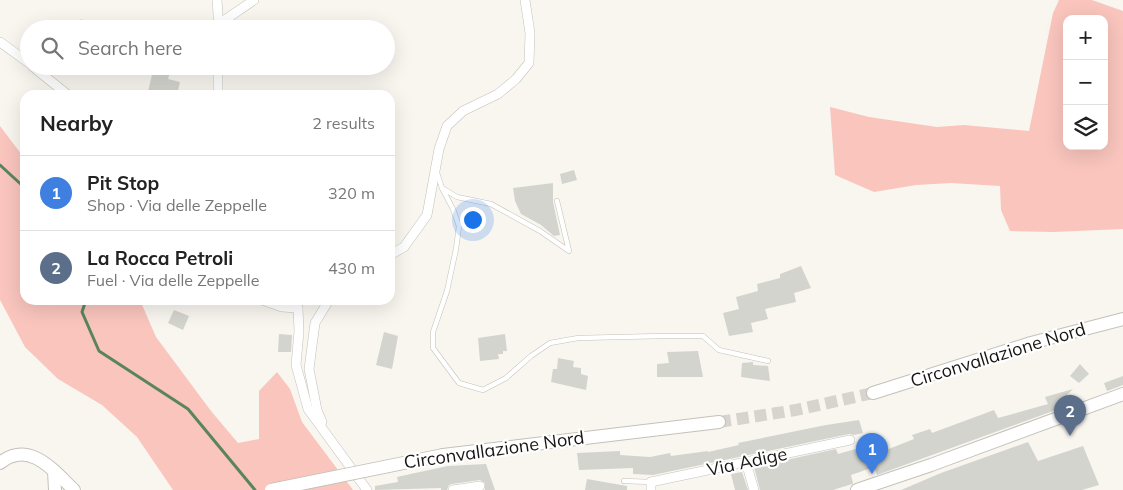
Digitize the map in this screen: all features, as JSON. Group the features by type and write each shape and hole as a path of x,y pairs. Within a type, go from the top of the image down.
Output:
{"main road":[{"name":"Circonvallazione Nord","path":"873,393 1031,343 1123,319"},
{"path":"857,490 931,465 1123,394"},
{"name":"Circonvallazione Nord","path":"271,490 443,455 719,422"},
{"path":"0,463 16,456 29,455 45,462 74,490"},
{"path":"54,471 55,490"}],"street":[{"path":"217,0 219,20"},
{"path":"227,20 254,0"},
{"path":"395,252 404,247 427,215 439,149 447,126 463,111 498,94 516,79 529,63 530,33 525,0"},
{"path":"0,42 20,56"},
{"path":"43,75 62,90"},
{"path":"218,75 218,90"},
{"path":"276,305 298,308"},
{"path":"291,305 298,308"},
{"path":"325,432 317,410 309,369 315,323 326,305"},
{"path":"298,308 299,330 296,365 308,409 367,490"},
{"name":"Via Adige","path":"651,486 746,462 850,440"},
{"path":"746,462 754,490"},
{"path":"453,490 480,486"}],"lane":[{"path":"436,170 459,226 447,291 433,332 433,348 459,383 483,390 506,378 531,356 550,343 578,338 703,336 719,350 768,361"},
{"path":"442,188 457,197 491,204 540,231 569,251 557,201"},
{"path":"624,481 651,486"}],"shaded area":[{"path":"1059,0 1092,0 1123,11 1123,229 1053,232 1010,231 1001,210 1000,186 951,183 916,185 874,192 835,175 830,107 869,117 937,127 964,125 1029,131 1053,13"},
{"path":"0,126 20,152 20,305 142,305 156,337 211,411 238,443 259,439 259,391 277,372 290,389 302,422 353,490 173,490 137,437 102,405 58,379 25,347 0,300"}],"building":[{"path":"152,75 169,75 168,79 180,82 178,90 148,90"},
{"path":"574,170 577,180 562,184 560,174"},
{"path":"553,183 553,202 560,235 554,236 541,225 521,214 515,201 513,188"},
{"path":"801,266 811,288 794,293 796,302 765,309 768,319 751,323 753,332 729,336 723,313 739,309 736,297 758,291 757,284 780,278 780,274"},
{"path":"174,310 189,316 183,330 168,323"},
{"path":"384,332 398,336 392,369 376,365"},
{"path":"279,334 292,335 291,352 278,352"},
{"path":"505,334 507,351 503,351 503,354 498,354 499,359 480,361 478,338"},
{"path":"698,351 703,377 657,377 657,364 669,363 667,352"},
{"path":"558,358 574,361 573,367 581,368 581,374 588,376 586,390 551,382 553,369 557,369"},
{"path":"753,362 753,365 768,366 770,381 741,377 742,363"},
{"path":"1080,364 1089,374 1079,383 1070,376"},
{"path":"1123,376 1123,385 1107,391 1104,383"},
{"path":"1073,389 1066,396 1071,394 1075,403 877,475 874,467 851,475 852,484 833,490 760,490 754,467 836,449 838,454 859,448 861,452 878,446 881,452 914,439 912,435 930,429 932,433 994,410 998,418 1048,404 1045,397"},
{"path":"859,420 863,433 849,434 653,475 633,474 633,468 579,470 577,453 620,451 620,455 650,457 670,453 671,456 708,452 739,445 738,443"},
{"path":"1028,442 1038,461 1083,446 1099,485 1082,490 901,490 941,473"},
{"path":"486,464 495,490 485,490 485,483 480,480 452,484 449,485 447,490 441,490 441,488 375,490 375,486 398,482 397,477 448,466"},
{"path":"742,472 748,490 735,490 731,474"},
{"path":"587,479 627,486 627,490 585,490"}],"waterway":[{"path":"0,165 20,183"},
{"path":"84,305 82,312 99,351 188,409 255,490"}],"tunnel":[{"path":"719,422 796,410 873,393"}],"place":[{"name":"La Rocca Petroli","path":"1070,436"},
{"name":"Pit Stop","path":"872,474"}]}
